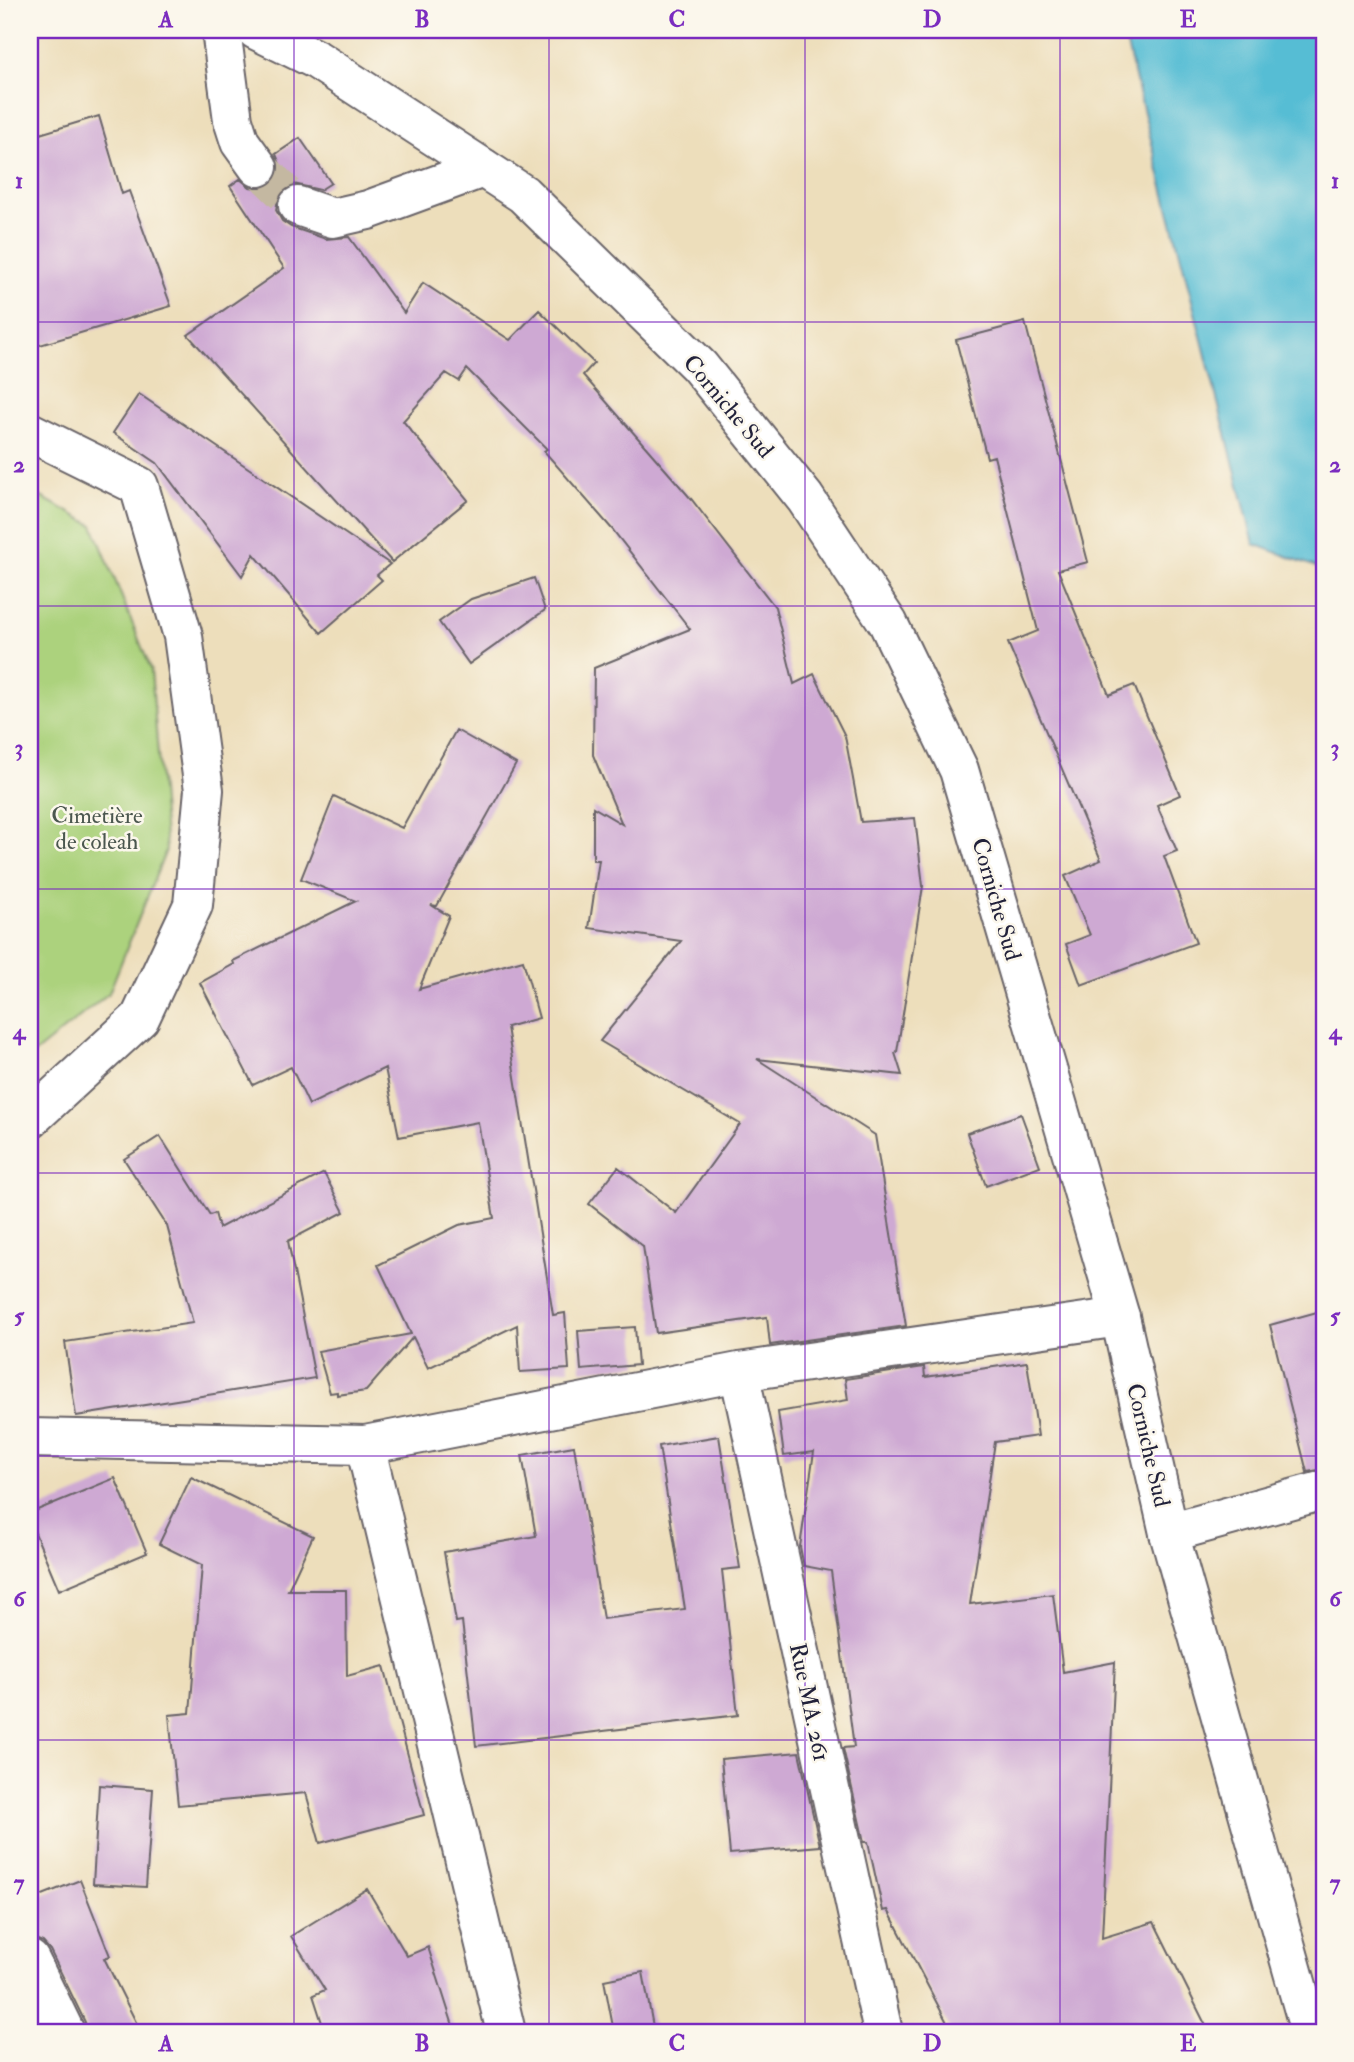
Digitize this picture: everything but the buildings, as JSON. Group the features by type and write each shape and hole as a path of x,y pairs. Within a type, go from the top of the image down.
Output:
{"street":[{"path":"221,30 233,120 240,142 258,167"},
{"name":"Corniche Sud","path":"256,30 317,60 523,194 699,366 806,498 888,623 959,770 1120,1317 1169,1533 1310,2032"},
{"path":"298,206 333,218 368,210 483,168"},
{"path":"30,432 139,486 183,636 204,790 193,905 140,1018 30,1119"},
{"path":"30,1438 365,1445 738,1373 1120,1317"},
{"name":"Rue MA. 261","path":"738,1373 883,2032"},
{"path":"365,1445 506,2032"},
{"path":"1169,1533 1324,1490"},
{"path":"30,1960 65,2032"}],"green space":[{"name":"Cimetière de coleah","path":"30,491 93,525 151,670 166,850 109,993 30,1057"}],"water":[{"path":"1123,30 1324,30 1324,570 1254,544"}],"tunnel":[{"path":"258,167 298,206"}]}
